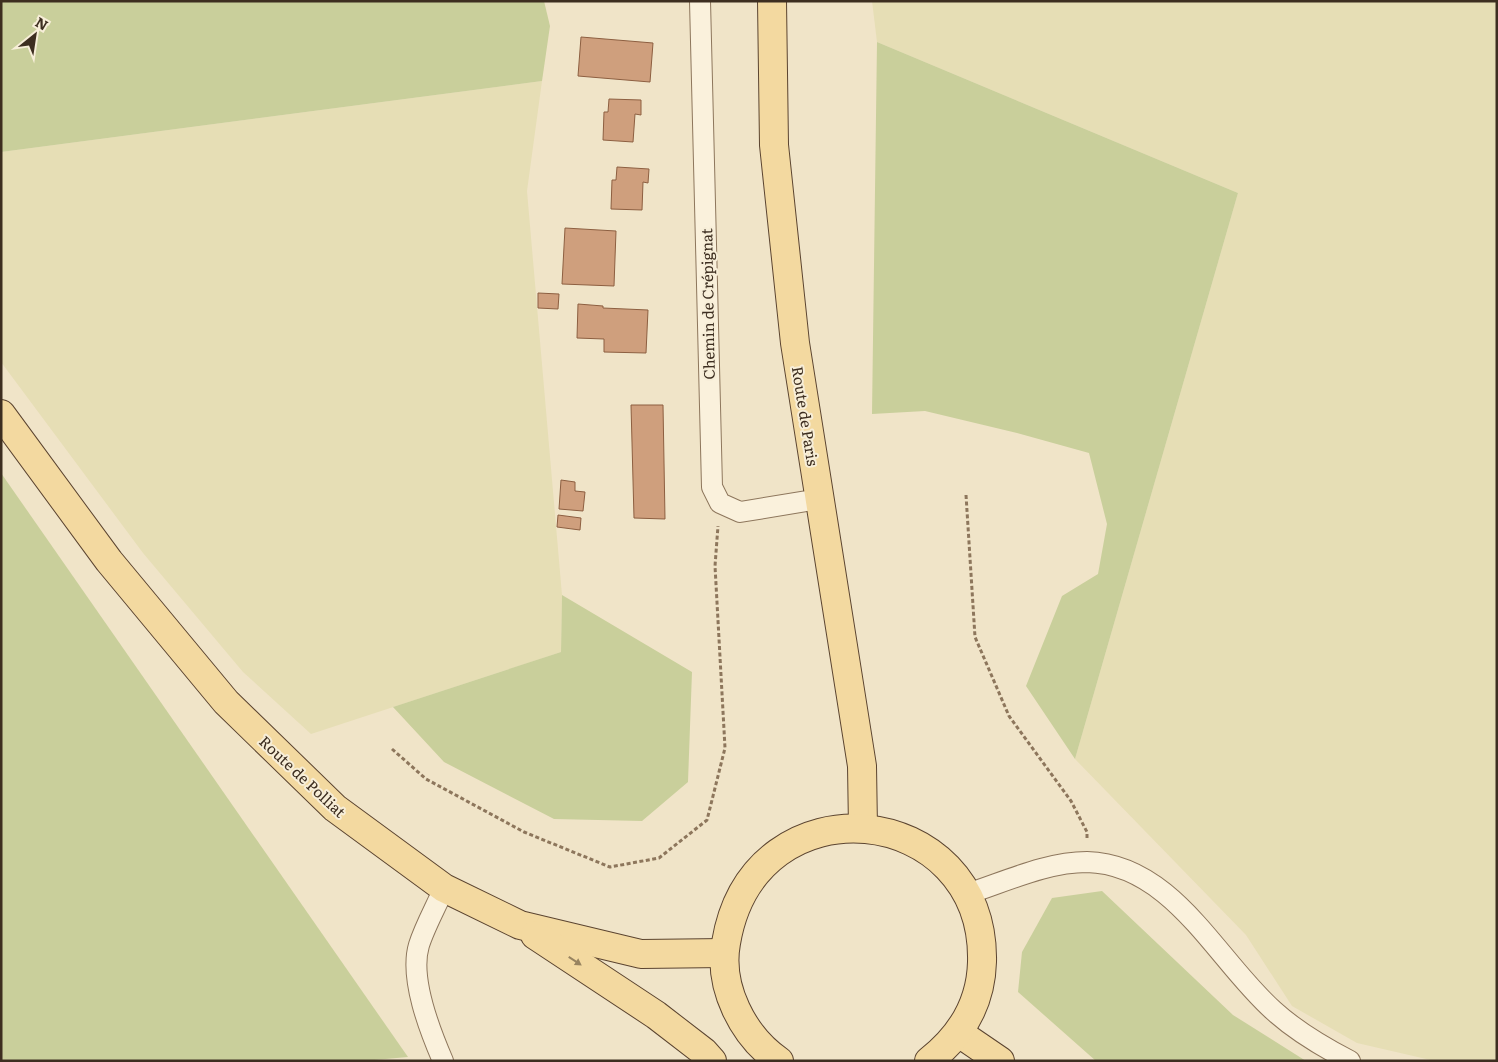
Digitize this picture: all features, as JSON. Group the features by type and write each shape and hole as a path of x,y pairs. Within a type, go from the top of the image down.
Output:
{"main road":[{"name":"Route de Paris","path":"772,1 774,145 795,343 862,766 862,828"},
{"name":"Route de Polliat","path":"1,414 109,561 226,702 335,808 444,888 520,925 641,954 724,952"},
{"path":"779,1061 765,1051 742,1023 728,989 724,952 730,918 744,887 766,861 795,841 828,830 862,828 888,832 912,841 933,855 952,873 967,894 979,928 982,946 982,974 976,1000 959,1032 944,1049 929,1061"},
{"path":"520,925 656,1015 704,1052 712,1061"},
{"path":"959,1032 1000,1061"}],"street":[{"name":"Chemin de Crépignat","path":"700,1 712,487 720,503"},
{"path":"720,503 740,512 819,499"},
{"path":"967,894 1059,864 1088,862 1117,866 1149,881 1180,906 1245,982 1273,1011 1299,1032 1350,1061"},
{"path":"443,1061 429,1029 417,985 418,947 444,888"}],"path":[{"path":"966,495 975,637 1009,716 1070,802 1087,832 1088,862"},
{"path":"392,749 426,779 524,832 610,867 659,858 707,820 725,748 715,566 720,503"}],"shaded area":[{"path":"872,1 1497,1 1497,1061 1435,1061 1357,1043 1292,1006 1246,935 1075,759 1238,193 877,42"},
{"path":"542,81 527,191 562,595 561,652 311,734 243,672 143,553 1,362 1,152"}],"green space":[{"path":"1,1 544,1 550,26 542,81 1,152"},
{"path":"877,42 1238,193 1075,759 1026,686 1062,596 1098,574 1107,524 1089,453 1017,433 925,411 872,414"},
{"path":"1,473 408,1057 363,1061 1,1061"},
{"path":"562,595 692,672 688,782 642,821 554,819 444,762 393,707 561,652"},
{"path":"1102,891 1233,1015 1306,1061 1096,1061 1018,992 1022,952 1052,898"}],"building":[{"path":"581,37 653,43 650,82 578,76"},
{"path":"609,99 641,100 641,115 635,114 633,142 603,140 604,112 608,112"},
{"path":"617,167 649,169 648,183 643,182 642,210 611,209 612,180 616,180"},
{"path":"565,228 616,231 614,286 562,284"},
{"path":"538,293 559,294 558,309 538,308"},
{"path":"578,304 603,306 603,308 648,310 646,353 604,352 604,339 577,338"},
{"path":"631,405 663,405 665,519 634,518"},
{"path":"561,480 575,482 575,491 585,492 583,511 559,509"},
{"path":"558,515 581,518 580,530 557,527"}]}
